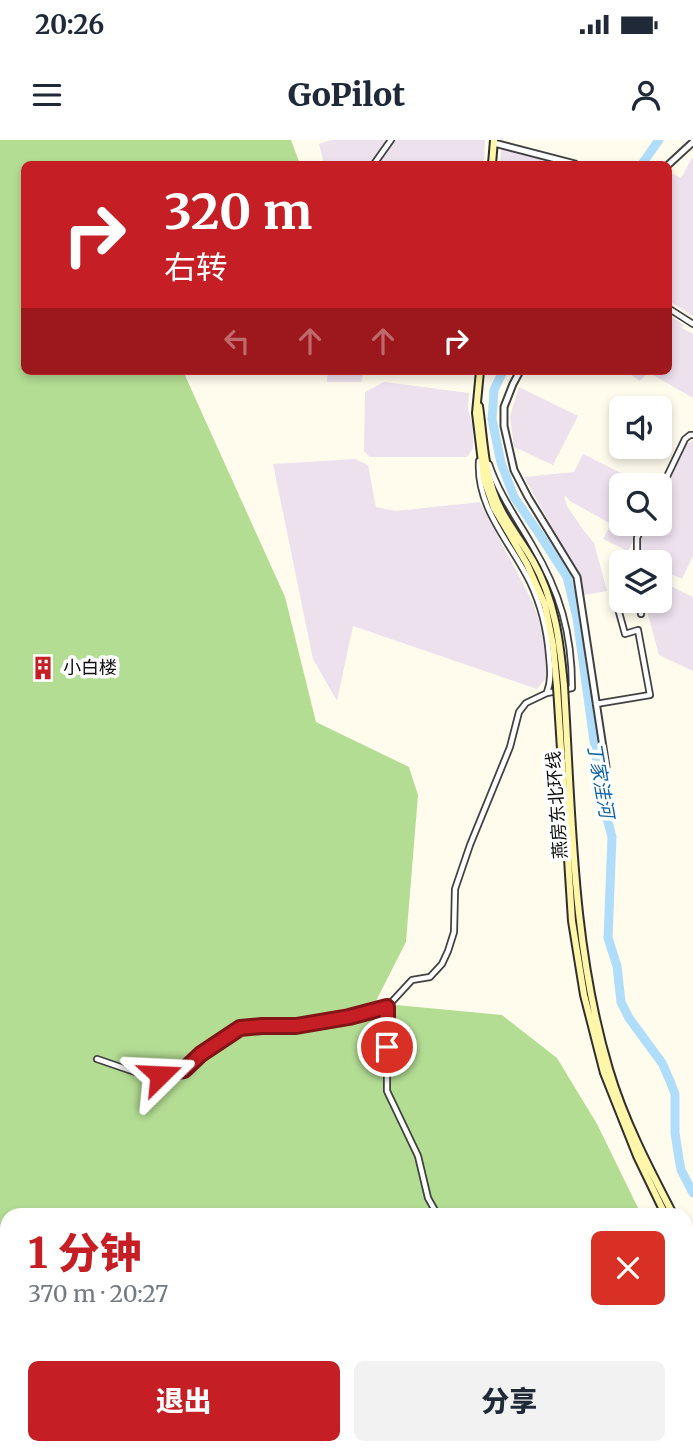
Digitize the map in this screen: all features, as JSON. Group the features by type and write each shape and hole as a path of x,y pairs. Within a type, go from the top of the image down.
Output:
{"main road":[{"path":"492,161 494,142"},
{"name":"燕房东北环线","path":"480,375 476,413 484,479 494,508 527,564 545,605 554,645 560,686 579,922 590,995 619,1096 641,1150 670,1208"},
{"name":"燕房东北环线","path":"560,686 572,921 584,995 608,1084 637,1156 662,1208"}],"street":[{"path":"376,161 391,140"},
{"path":"494,142 564,161"},
{"path":"672,161 693,142"},
{"path":"672,311 693,324"},
{"path":"518,375 504,407 514,470 577,577 606,767"},
{"path":"669,473 685,439 693,435"},
{"path":"482,451 479,471 482,493 494,521 530,583 540,606 549,651 550,680 547,692"},
{"path":"97,1059 141,1074 158,1075 184,1070 201,1054 240,1028 296,1026 387,1007 412,980 430,977 442,964 454,932 455,889 510,747 519,712 526,703 547,692 572,688 568,637 551,579 496,484 482,451"},
{"path":"596,704 650,695 638,630 625,634 619,613"},
{"path":"387,1007 387,1091 418,1156 428,1198 434,1208"}],"shaded area":[{"path":"331,140 485,140 484,161 323,161 319,144"},
{"path":"501,148 550,161 500,161"},
{"path":"693,158 693,316 672,303 672,174 681,178"},
{"path":"672,317 684,325 682,328 693,334 693,398 653,375 672,375"},
{"path":"328,375 363,375 361,382 327,382"},
{"path":"631,375 645,375 640,381"},
{"path":"384,382 469,393 468,410 473,426 473,448 467,457 370,457 364,451 365,392"},
{"path":"519,387 578,416 553,465 514,447 510,416"},
{"path":"693,441 693,556 682,579 672,574 672,550 638,550 642,536 672,536 672,475 686,444"},
{"path":"583,454 621,473 609,473 609,523 564,495 567,506 594,543 607,591 584,595 579,575 524,477 574,472"},
{"path":"355,459 368,465 376,507 396,511 480,502 533,603 543,633 547,677 537,689 353,626 337,701 313,659 273,464"},
{"path":"609,528 609,536 636,536 628,550 603,539"},
{"path":"672,587 693,597 693,671 659,655 648,613 672,613"}],"green space":[{"path":"0,140 291,140 299,161 21,161 21,375 185,375 285,597 316,722 409,767 418,795 406,942 375,1003 502,1015 557,1058 597,1124 638,1208 0,1208"}],"waterway":[{"name":"丁家洼河","path":"644,161 659,140"},
{"name":"丁家洼河","path":"501,375 494,390 492,419 501,463 514,497 567,577 577,618 602,799 612,837 608,938 617,966 621,1002 629,1018 662,1063 675,1094 675,1133 679,1159 681,1170 693,1193"}],"place":[{"name":"小白楼","path":"43,668"}],"route":[{"path":"160,1075 184,1070 201,1054 240,1028 296,1026 387,1007 387,1047"}]}
